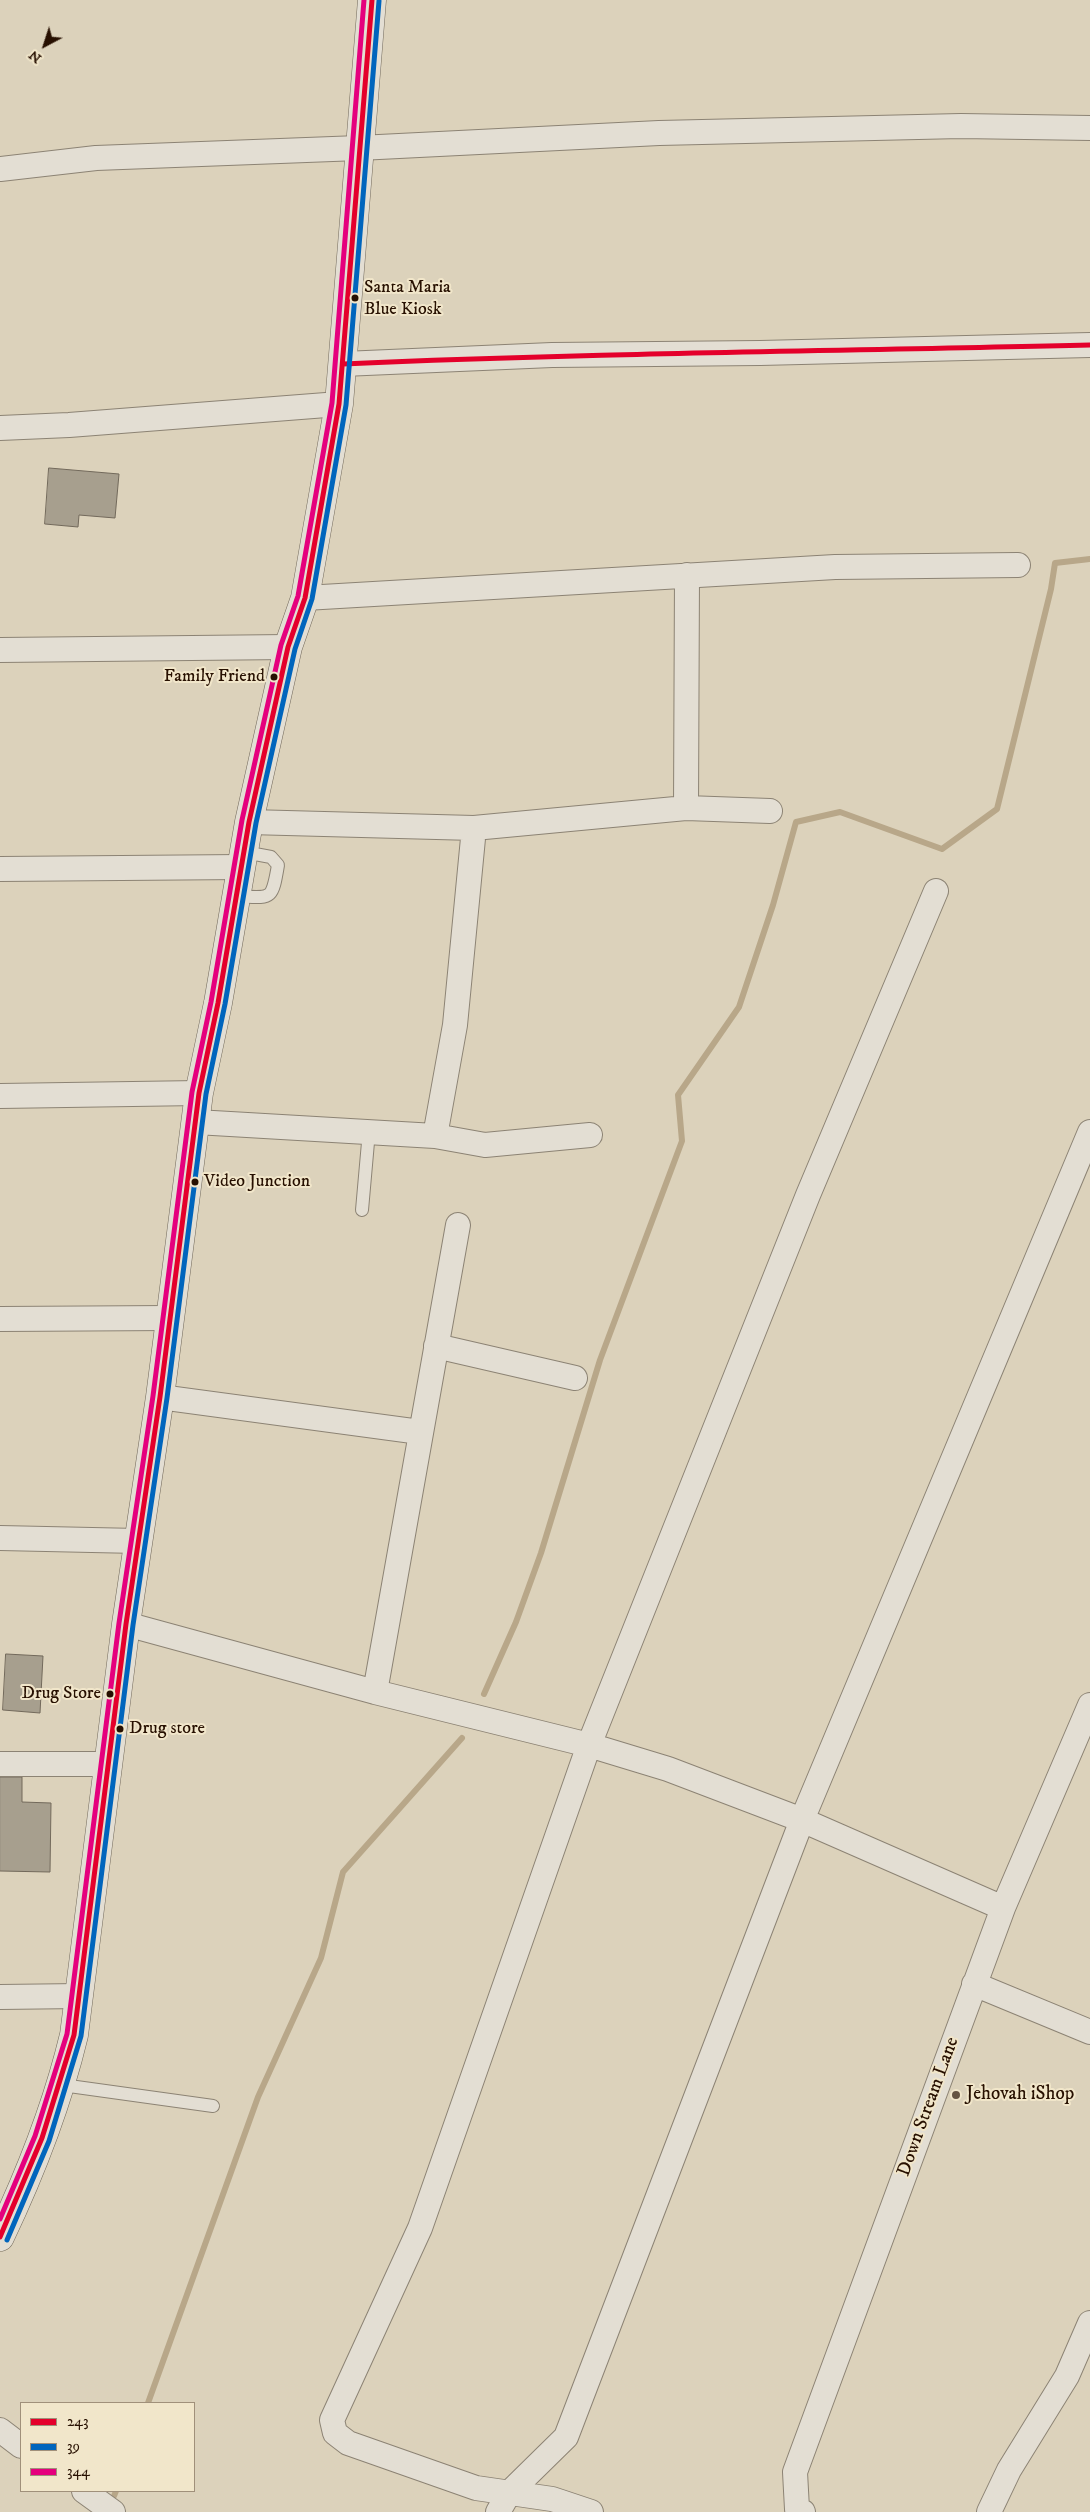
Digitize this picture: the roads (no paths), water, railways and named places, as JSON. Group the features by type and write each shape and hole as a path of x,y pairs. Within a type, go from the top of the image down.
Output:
{"main road":[{"path":"2,2229 42,2140 62,2085 80,1996 126,1624 160,1397 199,1093 237,896 249,822 288,648 305,598 339,404 372,0"}],"street":[{"path":"0,168 96,158 359,148 659,132 960,126 1090,128"},
{"path":"343,364 552,355 760,353 1090,344"},
{"path":"0,428 69,425 339,404"},
{"path":"305,598 835,567 1018,564"},
{"path":"686,808 687,575"},
{"path":"0,650 288,648"},
{"path":"249,822 474,828 686,808 770,811"},
{"path":"435,1136 455,1025 474,828"},
{"path":"0,869 243,860"},
{"path":"591,2512 552,2499 504,2502 476,2488 348,2443 335,2434 332,2420 420,2228 589,1745 804,1205 936,891"},
{"path":"0,1096 199,1093"},
{"path":"196,1122 435,1136 485,1145 590,1135"},
{"path":"504,2502 566,2437 802,1820 1090,1132"},
{"path":"375,1692 458,1225"},
{"path":"0,1320 170,1318"},
{"path":"436,1346 575,1378"},
{"path":"160,1397 420,1432"},
{"path":"0,1538 138,1541"},
{"path":"126,1624 375,1692 589,1745 668,1769 802,1820 1003,1908"},
{"name":"Down Stream Lane","path":"803,2512 796,2509 795,2472 1003,1908 1090,1705"},
{"path":"0,1764 109,1764"},
{"path":"974,1984 1090,2032"},
{"path":"0,1997 80,1996"},
{"path":"989,2512 1009,2470 1067,2376 1090,2323"},
{"path":"0,2430 20,2445"},
{"path":"85,2492 113,2512"}],"lane":[{"path":"237,896 264,898 270,895 274,889 278,865 271,857 243,860"},
{"path":"362,1210 370,1131"},
{"path":"62,2085 213,2106"}],"waterway":[{"path":"484,1694 516,1622 541,1553 600,1360 682,1141 678,1095 739,1007 773,905 796,822 840,812 942,849 997,809 1051,589 1055,563 1090,559"},
{"path":"148,2402 258,2097 321,1958 343,1872 462,1738"},
{"path":"114,2496 116,2492"}],"place":[{"name":"Santa Maria Blue Kiosk","path":"355,298"},
{"name":"Family Friend","path":"274,677"},
{"name":"Video Junction","path":"195,1182"},
{"name":"Drug Store","path":"110,1694"},
{"name":"Drug store","path":"120,1729"},
{"name":"Jehovah iShop","path":"956,2095"}]}
